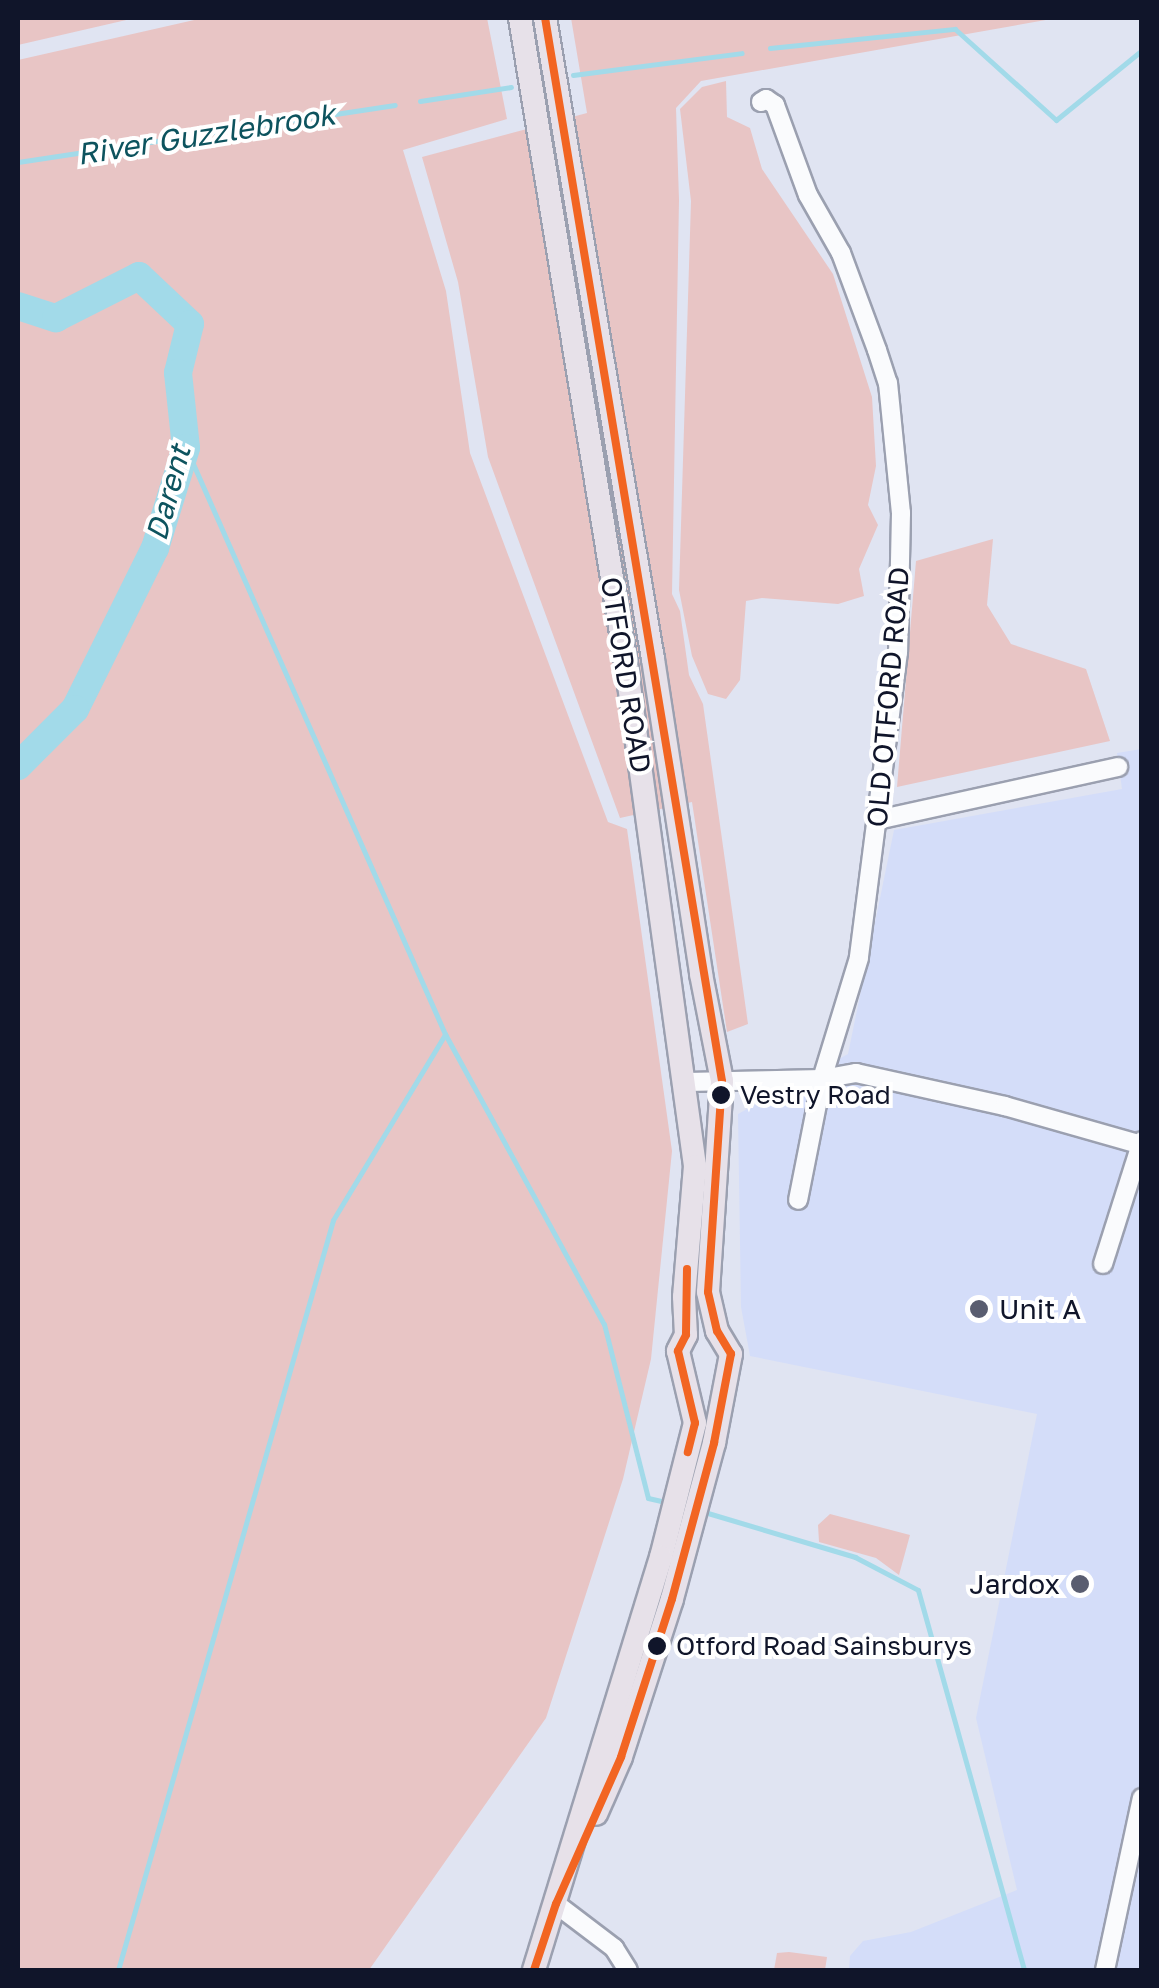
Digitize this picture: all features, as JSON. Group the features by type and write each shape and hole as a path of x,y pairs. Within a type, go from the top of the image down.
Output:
{"main road":[{"name":"OTFORD ROAD","path":"520,18 626,664 687,1082 695,1166 684,1297 686,1336 678,1351 695,1423 661,1557 534,1970"},
{"name":"OTFORD ROAD","path":"545,18 722,1081 708,1292 717,1331 729,1345 714,1443 672,1599 621,1757 556,1904"},
{"path":"686,1336 704,1328 717,1331"},
{"path":"683,1371 707,1382 727,1369"}],"street":[{"name":"OLD OTFORD ROAD","path":"761,102 771,101 779,113 808,195 840,254 888,383 897,450 902,582 859,958 822,1079 798,1200"},
{"path":"877,820 1118,767"},
{"path":"687,1082 822,1079 856,1073 1005,1106 1141,1143 1103,1264"},
{"path":"1105,1970 1133,1883 1142,1798"},
{"path":"556,1904 614,1948 628,1970"}],"shaded area":[{"path":"18,18 135,18 18,45"},
{"path":"203,18 487,18 507,119 403,150 446,291 470,453 608,822 627,829 672,1151 651,1359 623,1479 546,1718 369,1970 18,1970 18,60"},
{"path":"571,18 1057,18 701,81 676,108 679,200 672,594 680,611 689,675 703,704 748,1024 727,1032 692,802 620,818 488,457 458,282 422,157 587,113"},
{"path":"726,81 727,117 750,128 762,169 833,274 872,397 876,466 868,505 878,525 859,569 864,596 838,604 762,598 746,601 740,680 726,699 708,694 692,656 679,590 691,201 680,109 702,87"},
{"path":"993,539 987,605 1011,644 1086,669 1110,741 897,787 916,561"},
{"path":"1141,749 1141,1970 849,1970 850,1956 863,1941 911,1932 1017,1890 976,1718 1037,1414 750,1356 741,1307 738,1114 848,1054 894,830 1122,789 1117,753"},
{"path":"830,1514 910,1535 899,1575 876,1558 819,1542 818,1525"},
{"path":"777,1953 827,1957 825,1970 774,1970"}],"waterway":[{"name":"River Guzzlebrook","path":"770,48 955,29 1056,120 1142,50"},
{"name":"River Guzzlebrook","path":"573,75 742,53"},
{"name":"River Guzzlebrook","path":"420,101 511,87"},
{"name":"River Guzzlebrook","path":"18,162 395,105"},
{"name":"Darent","path":"18,306 56,318 139,276 190,324 178,373 186,448 155,548 75,709 18,766"},
{"path":"118,1970 333,1220 445,1034 186,448"},
{"path":"445,1034 604,1324 648,1498 666,1502"},
{"path":"701,1511 855,1557 918,1590 1024,1970"}],"transit line":[{"path":"534,1970 556,1904 621,1757 672,1599 714,1443 731,1354 717,1331 708,1292 722,1081 545,18"},
{"path":"687,1269 686,1335 678,1351 695,1423 688,1452"}],"place":[{"name":"Vestry Road","path":"721,1095"},
{"name":"Unit A","path":"979,1309"},
{"name":"Jardox","path":"1080,1584"},
{"name":"Otford Road Sainsburys","path":"657,1646"}]}
